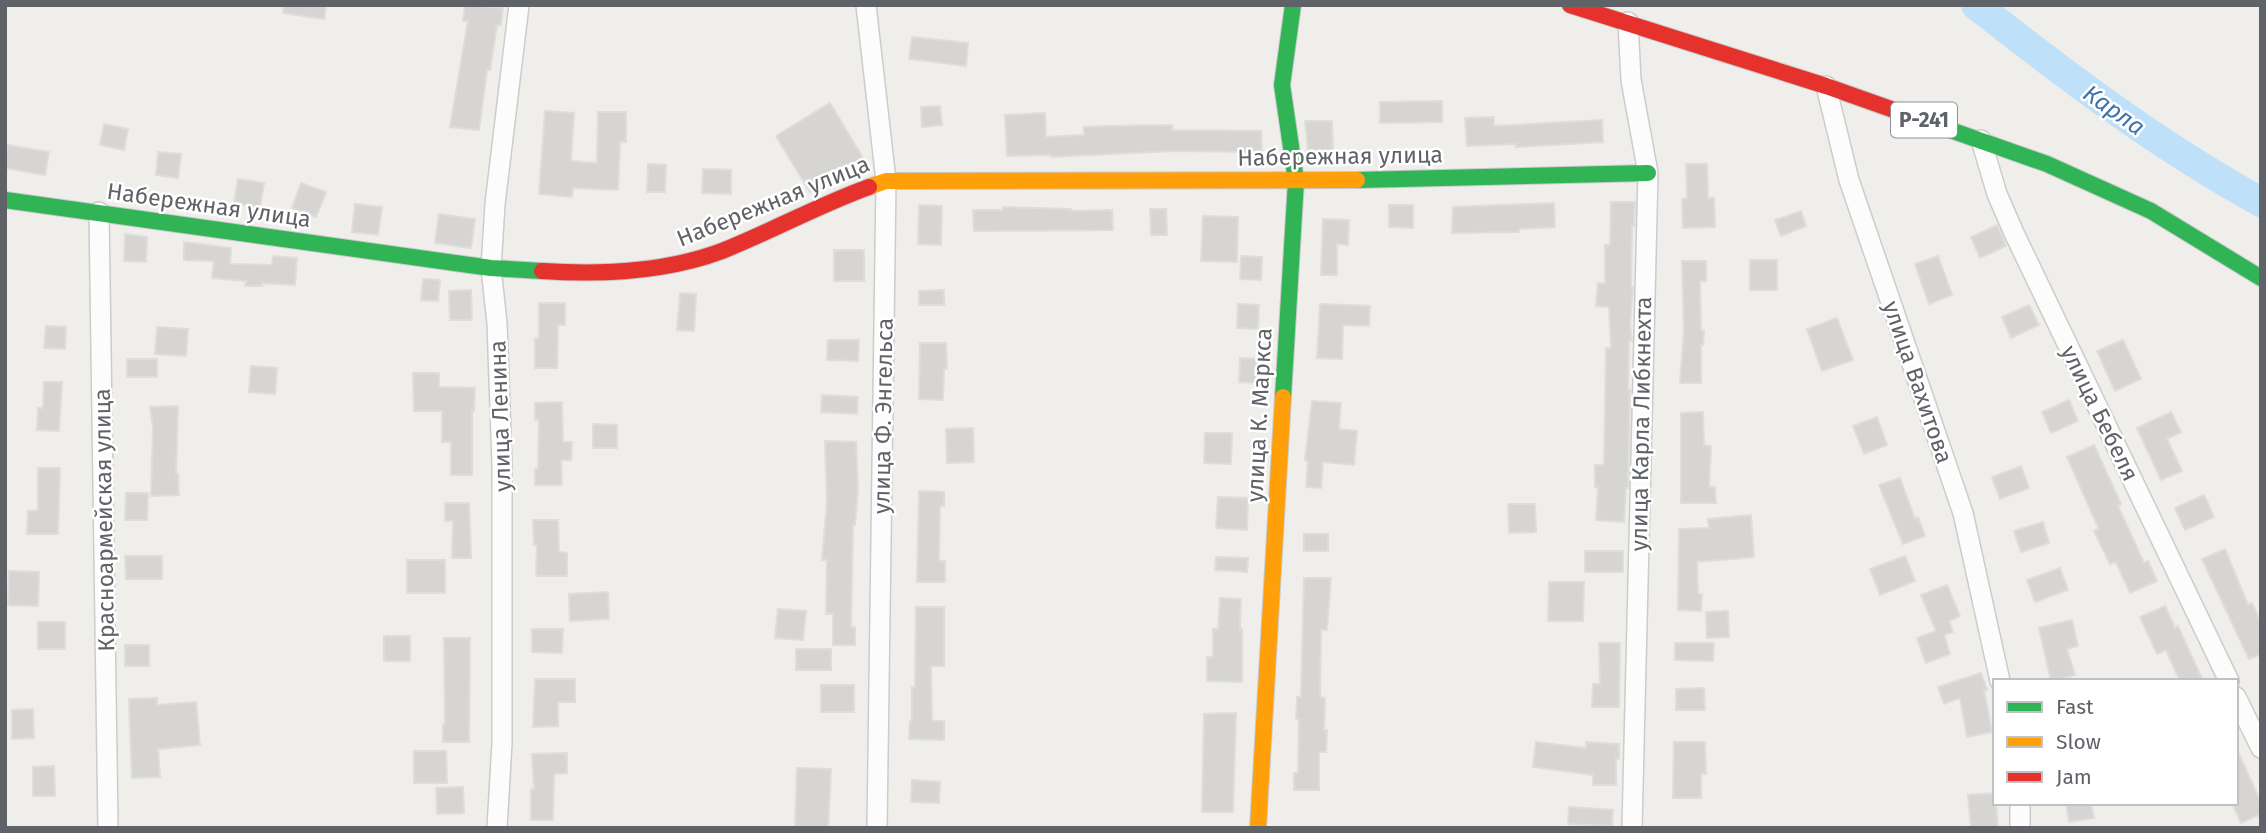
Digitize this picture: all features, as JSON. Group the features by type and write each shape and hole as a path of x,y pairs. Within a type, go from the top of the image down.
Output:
{"main road":[{"name":"улица К. Маркса","path":"1258,828 1296,181 1282,85 1293,5"},
{"name":"Р-241","path":"1578,6 1826,86 2047,164 2151,212 2261,278"},
{"name":"Набережная улица","path":"5,200 491,268 573,273 634,270 677,264 721,251 825,203 886,181 1296,181 1648,173"}],"street":[{"name":"улица Ленина","path":"497,828 502,743 502,464 497,323 491,268 495,204 519,5"},
{"name":"улица Ф. Энгельса","path":"866,5 886,181 877,828"},
{"name":"улица Карла Либкнехта","path":"1628,22 1631,80 1648,173 1632,828"},
{"name":"улица Вахитова","path":"1826,86 1849,180 1963,513 2000,679"},
{"name":"улица Бебеля","path":"1981,140 1997,194 2014,233 2227,679"},
{"name":"Красноармейская улица","path":"99,212 108,828"},
{"path":"2238,701 2261,748"},
{"path":"2020,805 2020,828"}],"building":[{"path":"284,5 326,5 324,19 283,13"},
{"path":"465,5 503,8 501,25 497,25 490,70 487,70 479,130 450,127 468,21 463,21"},
{"path":"912,37 968,43 966,66 909,59"},
{"path":"1442,101 1442,122 1380,123 1380,102"},
{"path":"830,103 866,163 835,182 810,192 776,136"},
{"path":"940,106 942,125 922,127 921,107"},
{"path":"545,111 574,113 571,161 597,163 598,112 626,112 626,142 620,142 618,190 573,188 572,197 539,194"},
{"path":"1045,113 1046,137 1084,135 1084,127 1107,126 1172,125 1172,130 1261,131 1262,152 1173,151 1051,157 1007,156 1005,115"},
{"path":"1494,117 1494,126 1602,120 1603,142 1516,147 1516,144 1467,146 1465,118"},
{"path":"1305,121 1332,121 1333,150 1308,151"},
{"path":"104,124 128,129 124,150 100,145"},
{"path":"7,145 49,152 45,175 5,168"},
{"path":"158,152 181,154 178,178 156,175"},
{"path":"648,164 666,165 665,192 647,192"},
{"path":"1686,164 1707,164 1708,198 1714,198 1715,227 1683,228 1682,199 1687,198"},
{"path":"703,169 731,170 731,194 702,193"},
{"path":"238,179 264,183 260,208 234,203"},
{"path":"301,183 326,192 316,217 292,208"},
{"path":"1611,202 1635,202 1632,226 1632,341 1629,341 1628,488 1624,522 1596,520 1598,487 1595,487 1595,465 1604,465 1606,348 1611,348 1609,307 1596,306 1598,283 1605,284 1605,245 1610,245"},
{"path":"1554,203 1555,227 1519,229 1519,232 1452,233 1453,207"},
{"path":"355,204 382,207 378,235 352,232"},
{"path":"919,205 942,206 941,245 918,244"},
{"path":"1389,205 1413,205 1413,228 1389,227"},
{"path":"1003,207 1071,211 1112,210 1113,230 974,231 973,210 1003,210"},
{"path":"1150,209 1166,209 1167,235 1151,235"},
{"path":"1801,211 1806,226 1781,236 1775,220"},
{"path":"439,214 475,219 471,248 435,243"},
{"path":"1203,216 1238,217 1237,262 1201,261"},
{"path":"1323,219 1349,220 1348,245 1337,244 1337,275 1321,275"},
{"path":"1997,225 2006,246 1980,258 1971,237"},
{"path":"125,234 147,237 146,262 124,261"},
{"path":"184,242 231,248 230,264 272,265 273,256 297,258 295,285 262,283 262,286 245,286 246,281 212,278 214,261 184,260"},
{"path":"834,250 864,250 864,281 834,281"},
{"path":"1241,256 1262,257 1261,280 1240,279"},
{"path":"1938,256 1952,295 1929,304 1915,264"},
{"path":"1750,260 1777,260 1777,290 1750,290"},
{"path":"1682,261 1706,261 1706,281 1700,281 1701,330 1704,331 1701,345 1701,383 1680,383 1684,330"},
{"path":"423,279 440,280 438,301 421,300"},
{"path":"471,290 472,320 450,320 449,291"},
{"path":"944,290 944,305 919,305 919,291"},
{"path":"680,293 696,294 694,331 677,330"},
{"path":"539,303 565,303 565,325 558,325 557,368 535,368 535,338 539,338"},
{"path":"1238,304 1259,305 1258,329 1237,328"},
{"path":"1320,304 1370,306 1369,326 1343,325 1342,359 1317,358"},
{"path":"2029,305 2039,325 2011,338 2002,317"},
{"path":"1837,318 1853,360 1822,371 1807,329"},
{"path":"46,326 66,327 65,349 44,348"},
{"path":"157,327 188,329 186,356 155,354"},
{"path":"828,340 859,340 858,361 827,360"},
{"path":"2123,340 2141,379 2115,391 2097,351"},
{"path":"920,343 946,343 947,369 944,369 943,400 919,399"},
{"path":"1240,358 1261,359 1260,383 1239,382"},
{"path":"127,359 157,359 157,377 127,377"},
{"path":"251,366 277,368 275,394 249,392"},
{"path":"413,373 439,373 439,387 475,388 472,411 472,475 451,475 451,442 442,442 442,411 414,411"},
{"path":"44,382 62,382 59,431 37,430 38,408 43,408"},
{"path":"822,395 858,397 857,414 821,412"},
{"path":"2069,400 2078,421 2051,433 2042,412"},
{"path":"1312,401 1341,403 1339,429 1357,431 1354,465 1323,462 1321,488 1306,487 1308,461 1305,460"},
{"path":"562,402 563,442 572,442 571,460 561,460 562,485 535,485 539,419 535,420 535,403"},
{"path":"178,406 176,474 179,495 151,496 153,427 150,407"},
{"path":"1703,412 1704,445 1711,446 1709,487 1715,487 1716,503 1681,503 1681,413"},
{"path":"2171,412 2181,432 2167,439 2182,471 2161,480 2137,428"},
{"path":"1877,417 1887,445 1864,454 1853,426"},
{"path":"593,424 617,425 617,448 593,448"},
{"path":"973,428 974,462 947,463 946,429"},
{"path":"1205,433 1232,433 1231,464 1204,463"},
{"path":"825,441 856,442 858,490 853,525 851,627 855,627 855,645 833,645 833,614 826,614 827,560 822,560 827,502"},
{"path":"2094,445 2144,563 2148,561 2157,581 2130,593 2116,562 2110,564 2094,531 2099,529 2067,457"},
{"path":"2021,466 2029,488 2000,499 1992,477"},
{"path":"38,468 60,468 58,534 27,534 28,511 38,510"},
{"path":"1900,478 1915,519 1918,517 1925,536 1903,544 1879,485"},
{"path":"919,491 944,492 944,506 940,506 939,561 945,561 945,582 917,582"},
{"path":"126,493 148,493 147,520 125,520"},
{"path":"2204,495 2214,517 2185,530 2175,508"},
{"path":"1218,497 1248,498 1247,530 1216,528"},
{"path":"445,503 469,503 471,558 452,558 453,521 445,521"},
{"path":"1508,504 1535,504 1536,532 1509,533"},
{"path":"1751,515 1754,557 1697,562 1698,594 1702,594 1701,611 1678,610 1679,529 1709,528 1708,519"},
{"path":"533,520 558,520 559,552 567,553 567,576 536,576 537,545 534,545"},
{"path":"2043,522 2049,543 2021,552 2014,531"},
{"path":"1304,534 1328,534 1328,551 1304,551"},
{"path":"2225,549 2248,605 2252,603 2261,623 2261,654 2249,659 2202,559"},
{"path":"1585,551 1623,551 1623,572 1585,572"},
{"path":"125,556 162,556 162,579 126,579"},
{"path":"1905,556 1915,581 1880,595 1870,569"},
{"path":"1216,557 1248,558 1247,572 1215,570"},
{"path":"407,560 445,560 445,593 407,593"},
{"path":"2060,568 2068,590 2035,602 2027,580"},
{"path":"9,571 39,572 38,606 8,605"},
{"path":"1304,578 1331,578 1327,630 1321,630 1320,697 1325,698 1324,730 1327,730 1326,752 1319,752 1319,790 1294,790 1294,773 1298,773 1299,719 1296,719 1297,697 1301,697"},
{"path":"1549,582 1584,582 1583,621 1548,621"},
{"path":"1947,585 1960,616 1949,621 1953,632 1944,635 1950,654 1926,663 1917,638 1936,631 1921,595"},
{"path":"608,592 609,619 570,621 569,594"},
{"path":"1220,598 1241,599 1242,682 1207,681 1207,657 1213,657 1213,629 1218,629"},
{"path":"2165,606 2175,628 2178,626 2202,679 2179,679 2166,650 2157,654 2140,617"},
{"path":"916,607 944,607 944,666 931,666 932,721 944,721 944,740 909,739 912,687 915,687"},
{"path":"778,609 806,611 803,640 775,638"},
{"path":"1728,611 1729,637 1707,638 1706,612"},
{"path":"2072,620 2078,646 2067,649 2075,675 2051,679 2039,628"},
{"path":"38,622 65,622 65,649 38,649"},
{"path":"532,629 563,629 562,653 532,652"},
{"path":"384,636 410,636 410,661 384,661"},
{"path":"444,638 470,638 469,742 443,742"},
{"path":"1599,643 1620,643 1619,707 1592,707 1593,684 1600,684"},
{"path":"1675,643 1714,643 1713,661 1675,660"},
{"path":"125,645 149,645 149,666 125,666"},
{"path":"796,649 831,649 831,670 796,670"},
{"path":"1981,673 1987,690 1984,690 1992,732 1967,737 1960,698 1944,704 1938,687"},
{"path":"535,679 575,679 575,702 558,702 558,726 533,727"},
{"path":"821,685 854,685 854,712 821,712"},
{"path":"1704,688 1705,710 1676,710 1676,689"},
{"path":"157,698 157,705 196,702 200,745 158,749 160,777 132,778 129,699"},
{"path":"33,709 34,738 12,739 12,710"},
{"path":"1236,713 1233,812 1202,812 1204,714"},
{"path":"1536,742 1586,748 1586,742 1619,744 1616,785 1593,785 1593,775 1533,767"},
{"path":"1674,742 1705,742 1706,774 1701,774 1701,798 1673,798"},
{"path":"414,751 446,751 447,783 414,783"},
{"path":"2238,751 2261,803 2261,814 2241,823 2233,805 2238,805"},
{"path":"567,753 567,773 554,774 553,820 531,820 531,789 534,789 532,754"},
{"path":"54,766 55,796 33,796 33,767"},
{"path":"797,768 831,769 828,828 795,828"},
{"path":"912,780 940,782 939,803 911,802"},
{"path":"463,787 464,813 437,814 436,788"},
{"path":"1993,793 1998,828 1971,828 1968,795"},
{"path":"2066,805 2091,805 2094,818 2069,822"},
{"path":"1569,807 1613,810 1612,826 1568,824"}],"waterway":[{"name":"Карла","path":"1976,5 2115,110 2186,158 2261,202"}],"traffic: fast":[{"path":"1283,397 1296,181 1282,85 1293,5"},
{"path":"1922,120 2047,164 2151,211 2261,278"},
{"path":"1357,180 1648,173"},
{"path":"5,200 491,268 542,271"}],"traffic: slow":[{"path":"869,187 886,181 1357,180"},
{"path":"1258,828 1283,397"}],"traffic: jam":[{"path":"1570,5 1826,86 1922,120"},
{"path":"542,271 588,273 679,264 722,251 869,187"}]}
